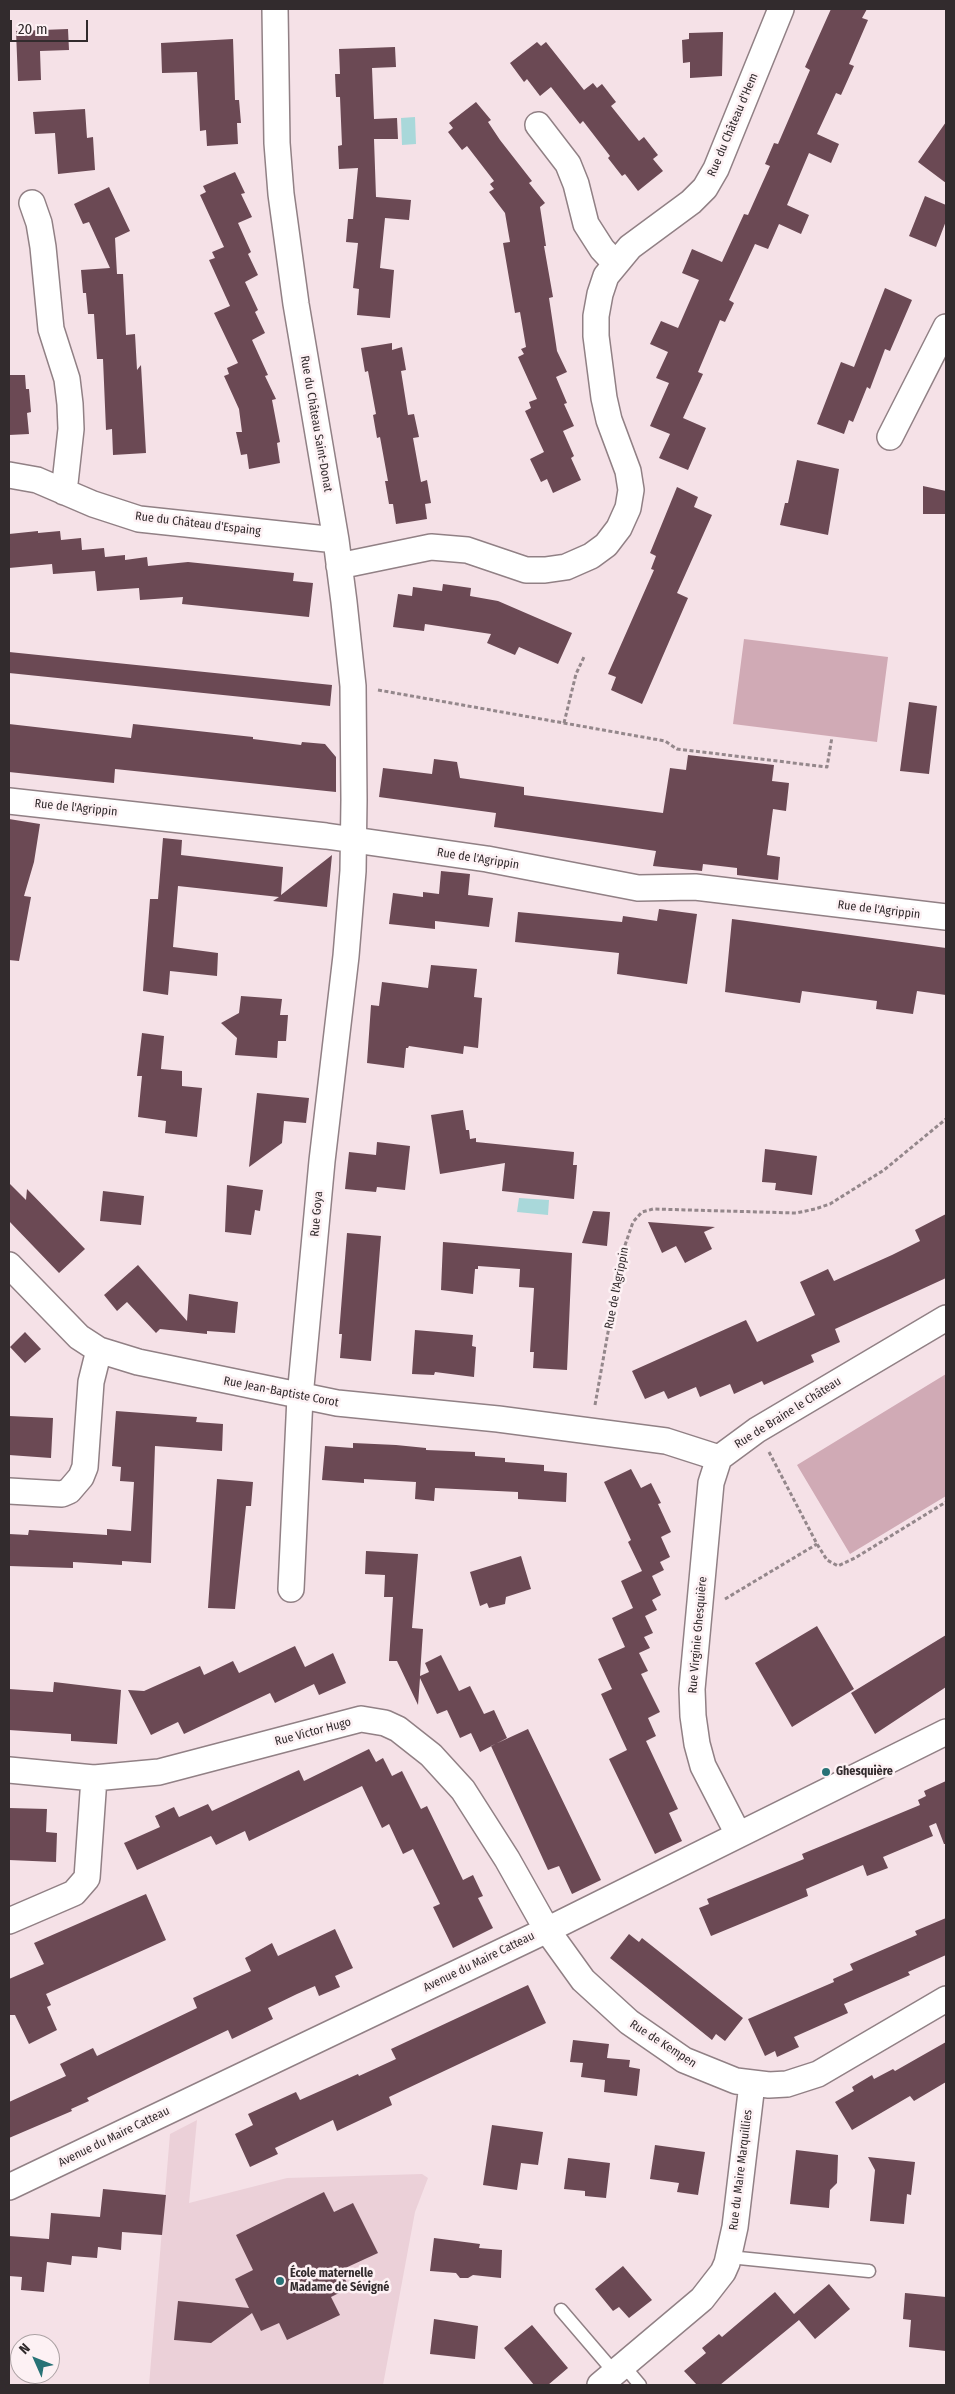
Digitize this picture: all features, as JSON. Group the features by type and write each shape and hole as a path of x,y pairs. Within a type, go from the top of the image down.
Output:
{"street":[{"name":"Rue du Château Saint-Donat","path":"275,9 281,194 296,304 336,540 353,686 354,800 352,840"},
{"name":"Rue du Château d'Hem","path":"339,566 423,548 439,547 467,550 526,570 546,570 566,566 591,556 606,545 619,528 628,508 631,490 628,470 606,406 596,336 596,316 600,294 606,276 630,247 691,202 704,188 716,169 781,9"},
{"path":"538,126 568,164 576,184 586,224 602,249 615,263"},
{"path":"32,203 39,223 44,248 51,329 67,379 70,404 71,429 64,492"},
{"path":"890,436 946,327"},
{"name":"Rue du Château d'Espaing","path":"9,474 37,480 93,504 139,518 336,540"},
{"name":"Rue de l'Agrippin","path":"9,801 352,840 487,859 638,888 695,888 946,917"},
{"name":"Rue Goya","path":"291,1589 300,1397 322,1161 346,956 353,871 352,840"},
{"name":"Rue Jean-Baptiste Corot","path":"9,1265 65,1324 100,1350 138,1362 300,1397 337,1403 590,1431"},
{"name":"Rue de Braine le Château","path":"719,1458 735,1444 757,1430 946,1318"},
{"path":"9,1491 62,1494 69,1491 81,1477 85,1467 91,1382 100,1350"},
{"path":"590,1431 666,1441 719,1458"},
{"name":"Rue Virginie Ghesquière","path":"719,1458 711,1483 692,1689 697,1744 708,1778 738,1834"},
{"name":"Rue Victor Hugo","path":"9,1770 94,1778 159,1772 361,1720 385,1723 398,1729 431,1755 463,1790 507,1859 547,1930"},
{"name":"Avenue du Maire Catteau","path":"9,2187 547,1930 946,1732"},
{"path":"9,1921 74,1893 87,1878 94,1778"},
{"name":"Rue de Kempen","path":"547,1930 583,1980 629,2022 684,2060 720,2076 752,2084 787,2084 818,2074 946,1999"},
{"name":"Rue du Maire Marquillies","path":"613,2375 702,2299 723,2272 729,2256 735,2227 752,2084"}],"lane":[{"path":"729,2256 869,2271"},
{"path":"561,2310 613,2375 640,2385"}],"path":[{"path":"564,723 576,674 584,656"},
{"path":"353,686 666,741 677,749 827,767 832,737"},
{"name":"Rue de l'Agrippin","path":"590,1431 622,1254 633,1222 642,1212 653,1209 796,1213 815,1209 830,1204 884,1170 946,1119"},
{"path":"757,1430 817,1544 827,1560 838,1566 946,1502"},
{"path":"699,1615 817,1544"}],"shaded area":[{"path":"744,639 888,657 877,742 733,724"},
{"path":"946,1374 946,1496 850,1554 797,1465"},
{"name":"École maternelle Madame de Sévigné","path":"197,2120 189,2203 287,2178 422,2174 428,2178 415,2212 383,2385 149,2385 170,2134"}],"water":[{"path":"415,117 416,144 402,145 401,118"},
{"path":"519,1198 549,1200 548,1215 517,1212"}],"building":[{"path":"831,9 867,9 862,18 868,20 849,64 854,66 841,95 836,93 817,134 839,144 831,163 809,153 787,205 809,215 801,234 779,224 768,249 755,244 729,300 734,303 725,322 720,320 698,372 703,374 683,418 706,428 688,470 659,458 670,434 650,426 669,383 656,378 668,352 650,344 661,321 678,328 699,280 682,273 692,249 722,262 744,214 748,215 770,166 765,164 774,143 778,144 810,70 805,67"},
{"path":"68,29 69,50 40,51 41,80 18,81 16,31"},
{"path":"723,32 722,76 690,78 690,62 683,63 682,40 689,39 689,33"},
{"path":"233,39 235,100 239,100 241,123 237,123 238,144 207,146 206,130 200,131 197,72 162,73 161,43"},
{"path":"537,42 541,46 546,42 584,90 593,83 597,88 602,84 616,102 611,106 639,141 644,137 658,155 653,159 663,171 638,191 625,174 622,176 608,158 610,156 583,121 580,124 551,87 540,96 527,79 524,82 510,63"},
{"path":"395,47 396,67 372,68 374,119 397,118 398,139 374,139 376,197 411,200 409,220 385,218 380,268 394,270 390,318 357,315 359,289 353,288 358,243 346,242 348,219 353,219 358,168 339,169 338,146 342,145 340,97 336,97 335,74 340,74 339,49"},
{"path":"476,102 491,120 488,122 532,181 529,183 545,203 540,207 546,246 544,246 553,297 549,298 557,351 567,372 556,377 567,403 564,404 574,426 563,431 574,456 571,458 581,480 553,493 547,479 541,482 530,459 544,452 525,411 531,408 529,402 537,399 518,357 524,354 521,349 526,347 520,312 515,313 503,243 510,242 505,213 489,192 494,189 490,184 494,181 467,146 462,150 448,132 453,128 449,123"},
{"path":"85,109 87,138 93,137 95,170 58,174 55,133 35,134 33,112"},
{"path":"946,122 946,183 918,162"},
{"path":"235,172 245,193 241,194 252,217 238,223 251,252 248,254 258,275 245,282 258,310 255,312 265,333 252,340 268,375 265,376 276,399 272,400 280,442 277,443 280,463 249,469 247,454 241,455 236,432 242,432 239,409 224,376 229,374 227,368 238,363 214,313 230,306 209,260 215,258 212,252 224,247 200,195 206,192 203,186"},
{"path":"109,187 130,231 115,238 117,274 123,274 126,335 135,334 137,370 141,365 146,453 113,455 112,429 106,430 103,359 97,359 94,314 88,314 86,293 83,293 81,270 110,268 89,222 83,224 74,204"},
{"path":"925,196 946,205 946,221 936,247 909,236"},
{"path":"885,288 912,300 890,351 885,349 870,389 867,387 853,422 849,420 844,434 817,424 841,362 854,367"},
{"path":"392,343 392,350 402,347 406,370 401,371 408,415 414,414 419,437 413,438 421,482 427,480 431,503 425,504 427,519 396,524 393,504 389,504 385,481 388,481 380,437 377,438 373,415 376,414 368,371 365,372 361,348"},
{"path":"9,375 25,375 26,389 29,389 31,412 27,413 29,434 9,435"},
{"path":"797,460 839,469 828,535 780,525 785,503 788,503"},
{"path":"923,486 946,491 946,514 923,514"},
{"path":"677,487 698,497 694,507 712,515 677,593 688,598 642,704 611,690 616,677 608,674 654,570 651,569 656,556 650,553"},
{"path":"38,531 38,533 60,531 61,540 81,538 82,550 104,548 105,557 125,555 125,560 147,557 148,566 188,562 294,573 293,581 313,583 309,617 182,604 183,597 140,600 139,588 97,591 95,571 53,574 52,564 9,568 9,534"},
{"path":"443,584 471,588 470,596 498,601 572,633 558,664 519,647 515,655 487,643 491,634 425,624 424,631 393,627 398,594 412,596 413,587 442,591"},
{"path":"9,652 332,685 330,706 9,673"},
{"path":"909,702 937,706 929,774 900,771"},
{"path":"9,724 131,738 133,724 253,737 253,739 301,745 302,742 325,744 336,757 336,792 115,769 114,783 9,772"},
{"path":"688,755 774,765 772,781 789,783 786,811 773,809 767,855 780,857 778,880 737,875 737,868 703,864 702,871 653,866 656,851 494,827 496,813 379,797 383,768 432,774 434,759 457,762 460,778 524,787 524,795 663,813 670,768 686,770"},
{"path":"9,819 40,824 34,862 24,896 31,897 19,961 9,960"},
{"path":"163,838 182,840 181,855 283,867 281,895 332,855 327,907 273,901 279,897 178,886 173,947 218,953 217,976 170,971 168,995 143,991 150,899 158,899"},
{"path":"441,871 470,874 468,895 493,898 489,927 435,921 435,929 389,924 393,893 423,897 423,892 439,894"},
{"path":"659,909 697,914 687,984 617,974 619,953 515,942 518,912 622,922 623,916 657,921"},
{"path":"732,919 946,948 946,995 917,991 913,1014 876,1009 877,1001 802,991 800,1003 725,992"},
{"path":"431,965 477,969 474,997 482,998 478,1048 464,1046 463,1054 409,1046 406,1048 404,1068 367,1063 371,1005 379,1006 382,982 428,988"},
{"path":"241,996 282,999 280,1015 288,1015 286,1041 278,1041 277,1058 235,1055 237,1038 221,1023 239,1013"},
{"path":"142,1033 164,1036 161,1069 182,1071 182,1086 202,1088 197,1137 165,1133 166,1121 138,1117 142,1076 137,1076"},
{"path":"257,1093 309,1098 306,1123 284,1121 282,1143 249,1167"},
{"path":"463,1110 466,1130 469,1130 470,1139 476,1138 476,1142 574,1152 573,1165 577,1165 574,1199 502,1191 505,1163 440,1174 431,1115"},
{"path":"377,1142 410,1146 405,1190 377,1187 376,1192 345,1189 349,1152 376,1155"},
{"path":"765,1149 817,1156 812,1195 775,1190 776,1183 762,1182"},
{"path":"9,1183 26,1200 27,1189 85,1249 59,1273 9,1221"},
{"path":"227,1185 263,1190 260,1211 255,1210 251,1235 225,1232"},
{"path":"103,1191 144,1196 141,1225 100,1221"},
{"path":"593,1211 610,1212 607,1246 582,1243"},
{"path":"946,1214 946,1278 835,1329 840,1342 811,1355 814,1362 764,1385 762,1381 734,1394 730,1384 700,1397 696,1387 668,1399 664,1391 645,1399 632,1371 746,1320 757,1342 815,1315 800,1282 828,1269 834,1281 892,1255 920,1241 915,1230"},
{"path":"648,1222 715,1227 704,1232 712,1249 685,1263 676,1246 662,1253"},
{"path":"347,1233 381,1236 371,1361 340,1358 342,1334 339,1334"},
{"path":"443,1242 572,1253 567,1370 533,1368 534,1352 530,1352 534,1288 519,1287 520,1269 478,1266 478,1269 475,1269 473,1294 441,1290"},
{"path":"138,1265 187,1321 189,1294 238,1302 235,1333 207,1331 207,1334 160,1329 156,1333 127,1302 117,1311 104,1295"},
{"path":"415,1330 473,1335 472,1346 476,1347 474,1377 435,1372 434,1375 412,1374"},
{"path":"25,1332 41,1349 25,1363 10,1347"},
{"path":"116,1411 197,1417 196,1422 223,1424 222,1451 155,1446 151,1563 122,1561 122,1565 73,1562 73,1568 9,1566 9,1534 28,1535 29,1530 107,1535 107,1529 131,1531 134,1482 120,1481 121,1467 112,1466"},
{"path":"9,1416 53,1418 51,1458 9,1455"},
{"path":"353,1443 396,1445 426,1448 426,1450 475,1452 475,1456 505,1458 505,1462 544,1465 544,1471 567,1473 566,1502 518,1499 518,1492 435,1488 434,1501 415,1499 416,1482 364,1479 364,1483 322,1480 325,1446 353,1448"},
{"path":"631,1469 641,1488 651,1483 661,1503 658,1504 671,1532 661,1537 670,1557 660,1562 664,1570 652,1576 661,1595 652,1600 657,1610 645,1616 653,1633 644,1637 650,1648 639,1653 648,1671 641,1674 660,1712 648,1718 656,1736 646,1741 678,1809 669,1813 682,1841 655,1854 609,1759 627,1750 601,1694 612,1689 598,1659 625,1647 612,1618 633,1608 621,1581 642,1571 628,1542 631,1540 604,1482"},
{"path":"217,1479 253,1482 251,1506 246,1506 235,1609 208,1608"},
{"path":"366,1551 418,1554 412,1628 423,1629 420,1676 429,1672 425,1663 441,1655 459,1691 470,1686 484,1714 494,1710 507,1738 480,1752 471,1733 460,1738 447,1710 437,1714 420,1678 418,1705 397,1661 389,1661 393,1597 384,1597 385,1575 365,1574"},
{"path":"521,1556 531,1589 506,1597 505,1604 489,1608 487,1603 480,1606 470,1572"},
{"path":"817,1626 854,1689 792,1727 755,1663"},
{"path":"946,1635 946,1687 875,1734 851,1693"},
{"path":"295,1646 305,1667 333,1653 346,1683 319,1695 314,1684 275,1703 270,1693 184,1734 178,1722 151,1735 128,1690 144,1691 200,1666 204,1675 233,1661 239,1673"},
{"path":"54,1682 121,1690 117,1744 71,1741 71,1734 9,1730 9,1689 53,1692"},
{"path":"528,1729 601,1880 572,1894 559,1866 548,1870 491,1746"},
{"path":"369,1749 376,1762 383,1758 392,1776 402,1771 421,1809 427,1806 463,1880 473,1875 483,1896 478,1898 493,1928 453,1948 433,1907 440,1904 413,1849 403,1854 389,1824 382,1828 362,1786 249,1841 245,1831 216,1845 211,1836 137,1870 124,1843 160,1827 155,1816 174,1807 179,1817 208,1804 212,1811 299,1770 304,1781"},
{"path":"946,1781 946,1844 944,1844 936,1823 929,1826 933,1836 883,1857 888,1868 867,1876 863,1865 806,1889 808,1896 711,1936 699,1908 709,1904 707,1899 804,1859 802,1854 920,1805 918,1800 926,1796 924,1791"},
{"path":"9,1808 47,1809 46,1832 57,1833 56,1862 9,1860"},
{"path":"146,1894 166,1940 46,1994 51,2005 47,2007 57,2030 29,2044 15,2015 9,2015 9,1979 44,1964 34,1943"},
{"path":"946,1918 946,1955 908,1972 910,1975 844,2004 848,2013 794,2037 799,2047 777,2057 775,2051 765,2056 748,2019 834,1982 833,1979 853,1970 850,1964 917,1935 915,1931"},
{"path":"335,1929 353,1968 335,1976 340,1987 319,1996 315,1986 297,1994 268,2008 273,2019 232,2039 228,2030 87,2098 89,2101 71,2109 72,2111 9,2138 9,2102 66,2076 60,2064 93,2048 97,2056 197,2008 193,1998 251,1971 245,1958 272,1943 278,1956"},
{"path":"629,1934 639,1942 642,1938 743,2018 725,2041 716,2034 712,2040 610,1958"},
{"path":"528,1985 546,2023 389,2097 392,2105 337,2131 333,2120 275,2148 278,2154 250,2167 235,2134 253,2125 248,2114 296,2092 300,2100 396,2059 391,2049"},
{"path":"573,2040 609,2044 607,2058 630,2060 629,2067 640,2069 637,2096 604,2092 605,2080 581,2077 583,2063 570,2062"},
{"path":"946,2042 946,2082 914,2101 910,2096 852,2130 835,2102 854,2091 852,2087 872,2075 874,2079 893,2069 895,2071"},
{"path":"492,2125 543,2132 538,2165 521,2163 517,2190 483,2185"},
{"path":"655,2145 705,2152 698,2195 677,2192 679,2183 650,2179"},
{"path":"796,2150 838,2155 837,2183 830,2190 829,2208 790,2204"},
{"path":"868,2157 915,2162 911,2195 907,2194 904,2224 870,2221 875,2170"},
{"path":"568,2158 610,2163 606,2198 585,2196 585,2191 564,2189"},
{"path":"103,2189 166,2195 162,2235 122,2232 121,2250 98,2247 97,2258 72,2256 71,2265 47,2262 44,2292 21,2290 22,2277 9,2276 9,2236 49,2239 51,2213 100,2217"},
{"path":"324,2192 334,2212 353,2203 378,2253 341,2270 349,2288 331,2297 340,2315 287,2340 279,2323 261,2331 252,2313 211,2343 174,2340 178,2301 249,2308 235,2279 253,2270 236,2235"},
{"path":"434,2238 480,2244 479,2248 502,2250 501,2278 473,2275 468,2278 460,2278 456,2273 430,2271"},
{"path":"623,2266 652,2300 629,2318 619,2307 613,2311 595,2289"},
{"path":"829,2284 850,2309 815,2339 799,2320 720,2385 697,2385 684,2371 706,2353 702,2348 719,2334 722,2337 775,2292 794,2314"},
{"path":"905,2293 946,2297 946,2351 909,2347 911,2320 903,2319"},
{"path":"434,2319 478,2326 475,2359 430,2354"},
{"path":"532,2325 568,2368 548,2385 534,2385 504,2348"}],"place":[{"name":"Ghesquière","path":"826,1772"},
{"name":"École maternelle Madame de Sévigné","path":"280,2281"}]}
